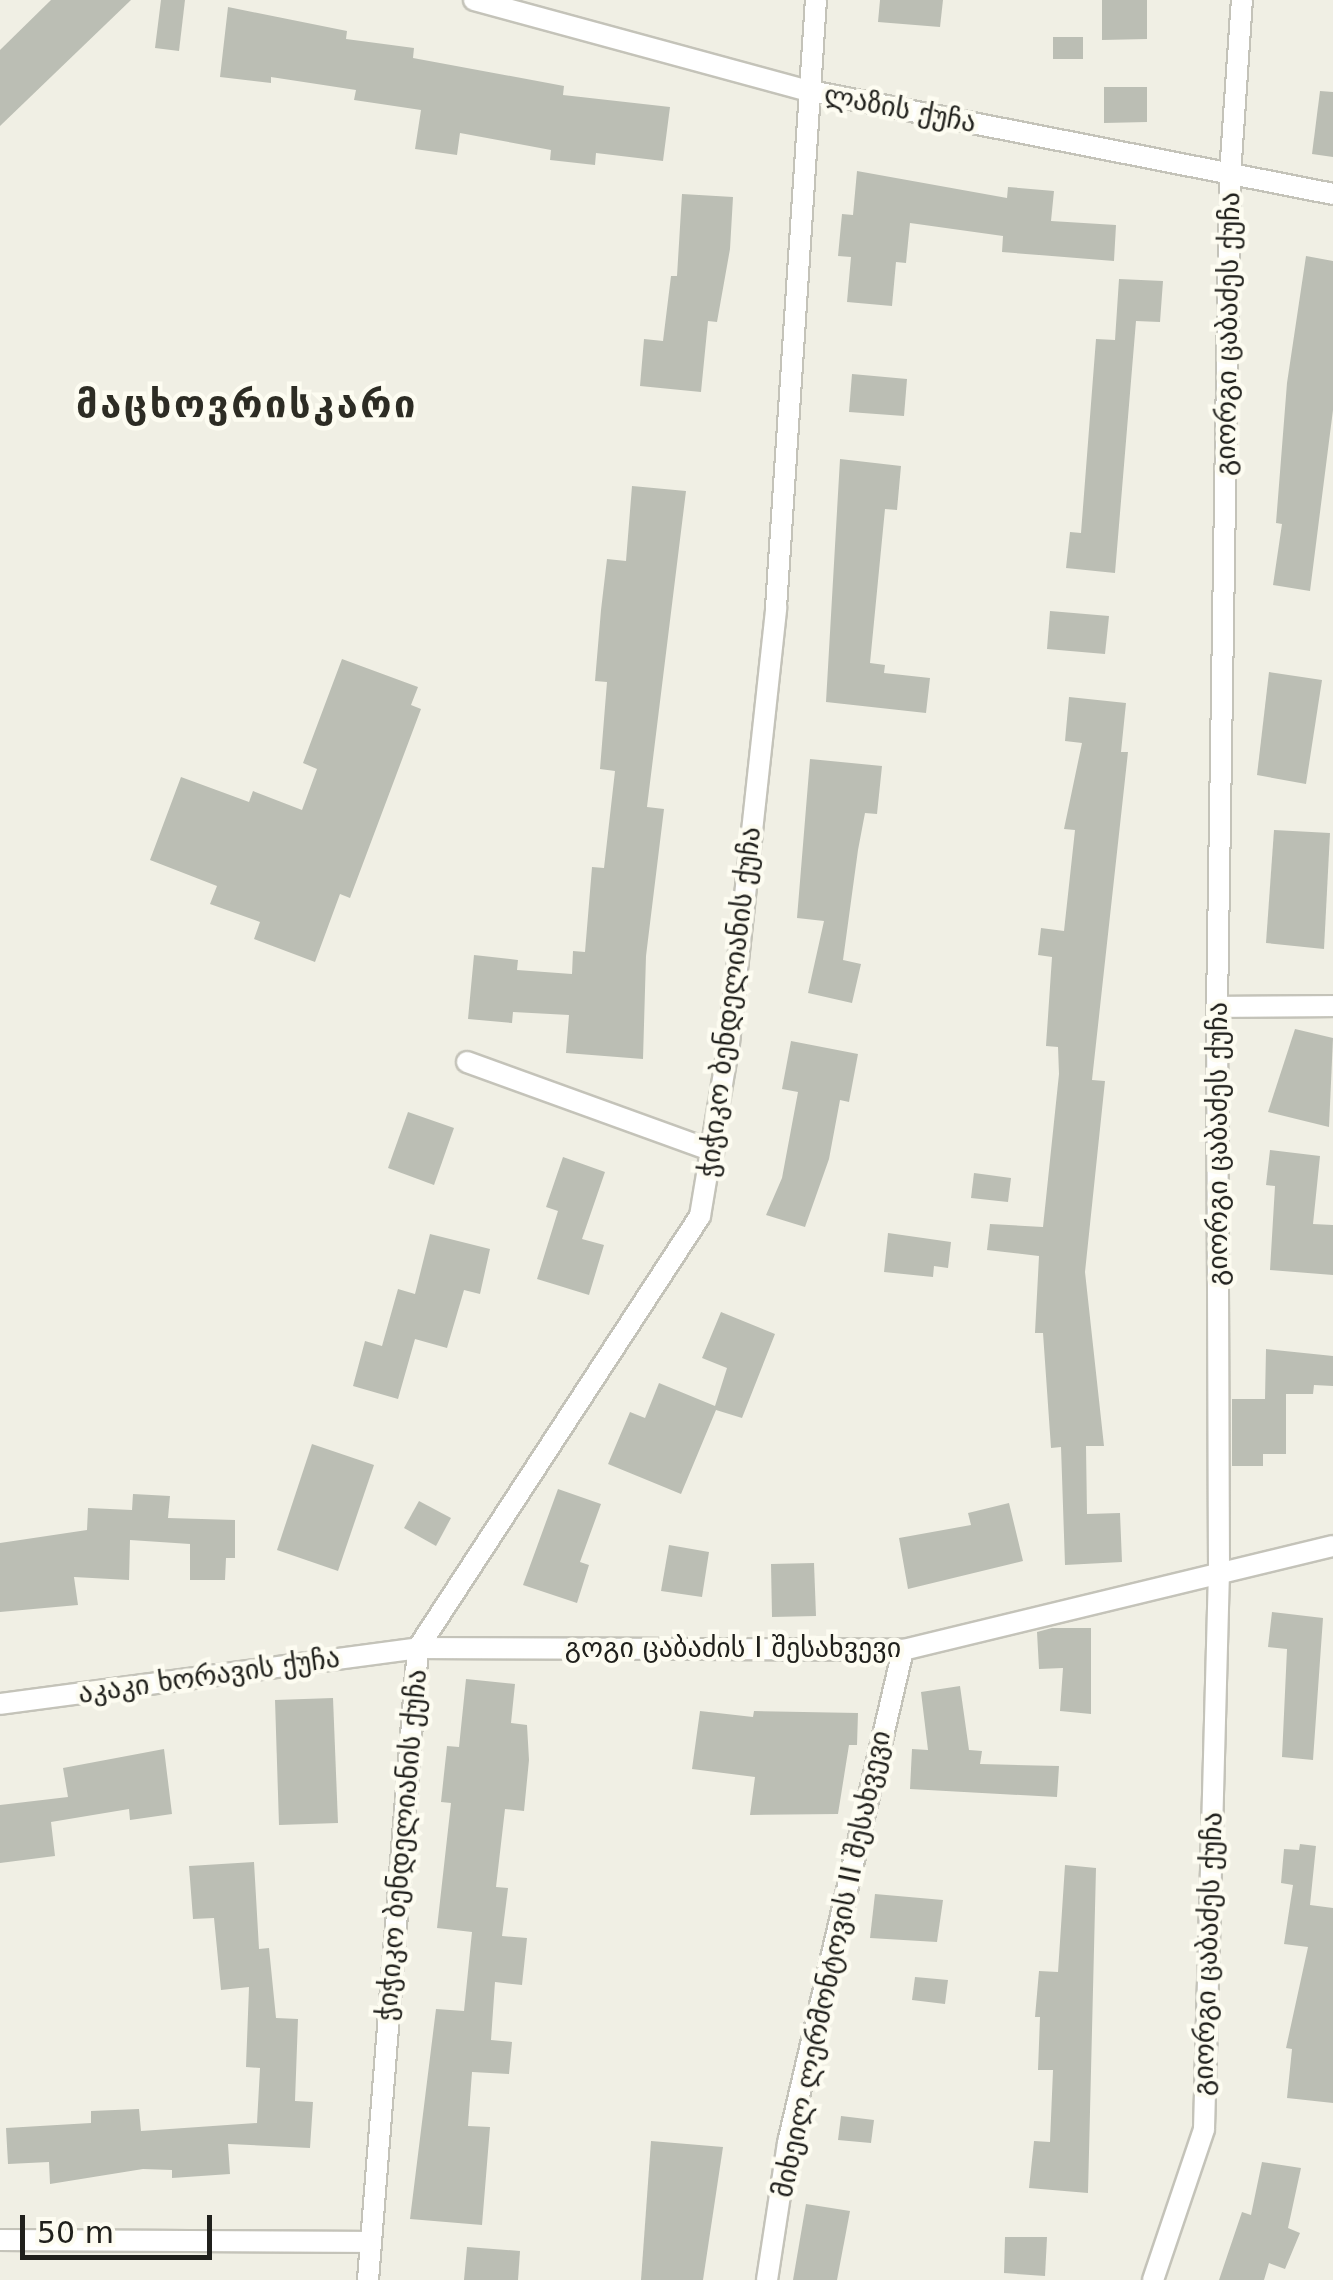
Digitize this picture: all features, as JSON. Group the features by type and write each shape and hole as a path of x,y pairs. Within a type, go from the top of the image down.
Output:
{"street":[{"name":"ლაზის ქუჩა","path":"474,0 805,90 1333,194"},
{"name":"ჭიჭიკო ბენდელიანის ქუჩა","path":"368,2280 418,1648 700,1216 712,1150 776,608 805,90 816,0"},
{"name":"გიორგი ცაბაძეს ქუჩა","path":"1153,2280 1204,2129 1219,1572 1218,1007 1230,175 1242,0"},
{"path":"1218,1007 1333,1006"},
{"path":"466,1062 712,1150"},
{"name":"გოგი ცაბაძის I შესახვევი","path":"418,1648 903,1650 1333,1546"},
{"name":"აკაკი ხორავის ქუჩა","path":"0,1704 418,1648"},
{"name":"მიხეილ ლერმონტოვის II შესახვევი","path":"767,2280 788,2143 903,1650"},
{"path":"0,2240 370,2242"}],"building":[{"path":"51,0 131,0 0,126 0,50"},
{"path":"161,0 185,0 179,51 155,48"},
{"path":"880,0 943,0 940,27 878,22"},
{"path":"1102,0 1147,0 1147,39 1102,40"},
{"path":"228,7 347,31 346,39 414,48 413,58 564,86 563,95 670,107 663,161 596,153 595,165 550,160 551,150 460,133 457,155 415,149 421,110 354,100 356,90 271,77 271,83 220,77"},
{"path":"1053,37 1083,37 1083,59 1053,59"},
{"path":"1104,87 1147,87 1147,122 1104,123"},
{"path":"1320,91 1333,92 1333,157 1312,154"},
{"path":"857,171 1007,198 1008,187 1054,191 1051,221 1116,225 1114,261 1002,252 1003,236 910,223 906,263 896,262 892,306 847,302 851,257 838,256 842,214 853,215"},
{"path":"682,194 733,197 730,249 717,322 708,321 701,392 640,386 644,339 663,341 671,276 677,276"},
{"path":"1306,256 1333,261 1333,410 1310,591 1273,585 1282,524 1276,523 1287,383"},
{"path":"1119,279 1163,281 1160,322 1136,321 1115,573 1066,568 1070,532 1081,533 1096,339 1115,340"},
{"path":"852,374 907,379 904,416 849,412"},
{"path":"840,459 901,466 897,510 885,509 870,663 885,665 884,673 930,678 926,713 826,702"},
{"path":"632,486 686,491 647,807 664,809 646,956 643,1059 566,1053 569,1015 513,1012 512,1023 468,1019 474,955 518,960 517,970 572,974 573,951 585,952 592,867 604,868 615,771 600,769 607,682 595,681 601,610 607,559 626,561"},
{"path":"1050,611 1109,616 1105,654 1047,649"},
{"path":"342,659 418,687 411,705 421,709 350,898 340,894 315,962 254,939 260,922 210,904 217,886 150,860 181,777 249,802 253,791 302,810 317,769 303,763"},
{"path":"1269,672 1322,680 1306,784 1257,775"},
{"path":"1069,697 1126,703 1121,752 1128,752 1092,1080 1105,1081 1085,1272 1104,1446 1086,1446 1087,1514 1120,1513 1122,1562 1065,1565 1061,1447 1051,1448 1043,1333 1035,1333 1039,1256 987,1250 990,1224 1043,1227 1059,1074 1058,1047 1046,1046 1052,957 1038,955 1041,928 1064,931 1075,830 1064,829 1082,743 1065,741"},
{"path":"810,759 882,766 877,814 865,813 843,960 861,964 852,1003 808,993 824,921 797,918"},
{"path":"1274,830 1330,833 1324,949 1266,943"},
{"path":"1295,1029 1333,1038 1329,1127 1268,1112"},
{"path":"791,1041 858,1054 849,1102 840,1100 829,1159 805,1227 766,1215 782,1178 798,1092 782,1089"},
{"path":"408,1112 454,1128 434,1185 388,1168"},
{"path":"1270,1150 1320,1156 1313,1224 1333,1225 1333,1275 1270,1270 1275,1186 1266,1185"},
{"path":"563,1157 605,1172 582,1239 604,1245 589,1295 537,1279 558,1211 546,1207"},
{"path":"974,1173 1011,1178 1008,1202 971,1198"},
{"path":"888,1233 951,1242 948,1268 934,1266 933,1277 884,1272"},
{"path":"430,1234 490,1249 480,1294 464,1290 447,1348 415,1339 398,1399 353,1386 365,1341 382,1346 398,1289 415,1294"},
{"path":"721,1312 775,1334 742,1418 716,1410 681,1494 608,1464 630,1412 645,1418 659,1383 715,1406 727,1368 702,1358"},
{"path":"1266,1349 1333,1356 1333,1386 1314,1385 1313,1394 1286,1394 1286,1454 1263,1454 1263,1466 1232,1466 1232,1399 1265,1399"},
{"path":"312,1444 374,1465 338,1571 277,1550"},
{"path":"558,1489 601,1504 580,1562 589,1565 577,1603 523,1585"},
{"path":"133,1494 170,1496 168,1518 235,1520 235,1558 226,1558 225,1580 190,1580 190,1544 130,1540 129,1580 74,1577 78,1605 0,1612 0,1543 87,1530 88,1508 132,1510"},
{"path":"419,1501 451,1518 436,1546 404,1528"},
{"path":"1009,1503 1023,1561 908,1589 899,1538 971,1525 968,1513"},
{"path":"669,1545 709,1552 702,1597 661,1591"},
{"path":"814,1563 816,1616 772,1617 771,1564"},
{"path":"1272,1612 1323,1618 1313,1760 1282,1757 1287,1649 1268,1647"},
{"path":"1091,1628 1091,1714 1060,1711 1063,1668 1039,1669 1037,1632"},
{"path":"466,1679 515,1684 511,1723 527,1725 529,1760 524,1811 505,1809 496,1887 508,1888 502,1936 527,1938 522,1985 495,1982 491,2040 512,2042 509,2074 472,2072 468,2126 490,2127 482,2225 410,2219 436,2009 464,2011 472,1932 437,1928 451,1803 441,1802 447,1746 459,1747"},
{"path":"960,1686 969,1750 982,1751 980,1764 1059,1766 1057,1797 910,1789 912,1749 928,1750 921,1692"},
{"path":"333,1698 338,1823 279,1825 275,1700"},
{"path":"700,1711 753,1717 754,1711 858,1713 857,1745 849,1745 838,1814 750,1815 755,1777 692,1769"},
{"path":"164,1749 172,1814 130,1820 129,1809 51,1822 55,1856 0,1863 0,1805 68,1797 63,1768"},
{"path":"1300,1844 1316,1846 1310,1905 1333,1908 1333,2103 1287,2098 1292,2049 1286,2048 1308,1947 1284,1944 1293,1885 1281,1883 1284,1849 1299,1850"},
{"path":"254,1862 259,1949 269,1948 276,2018 298,2019 295,2101 313,2102 310,2148 228,2144 230,2174 172,2178 172,2170 143,2169 50,2184 49,2162 8,2164 6,2128 91,2123 91,2111 139,2109 141,2131 257,2123 260,2068 246,2067 249,1987 221,1990 214,1918 193,1919 189,1866"},
{"path":"1065,1865 1096,1868 1088,2193 1029,2188 1034,2141 1050,2142 1053,2070 1038,2070 1040,2017 1035,2017 1039,1971 1058,1972"},
{"path":"875,1894 943,1900 937,1942 870,1938"},
{"path":"915,1977 948,1980 945,2004 912,2000"},
{"path":"841,2116 874,2120 871,2143 838,2140"},
{"path":"651,2141 723,2147 703,2280 641,2280"},
{"path":"1262,2162 1301,2168 1288,2228 1300,2233 1285,2269 1269,2263 1264,2280 1219,2280 1242,2212 1251,2215"},
{"path":"806,2204 850,2211 837,2280 793,2280"},
{"path":"1005,2237 1047,2237 1045,2276 1004,2273"},
{"path":"467,2247 520,2251 518,2280 464,2280"}],"district":[{"name":"მაცხოვრისკარი","path":"247,405"}]}
